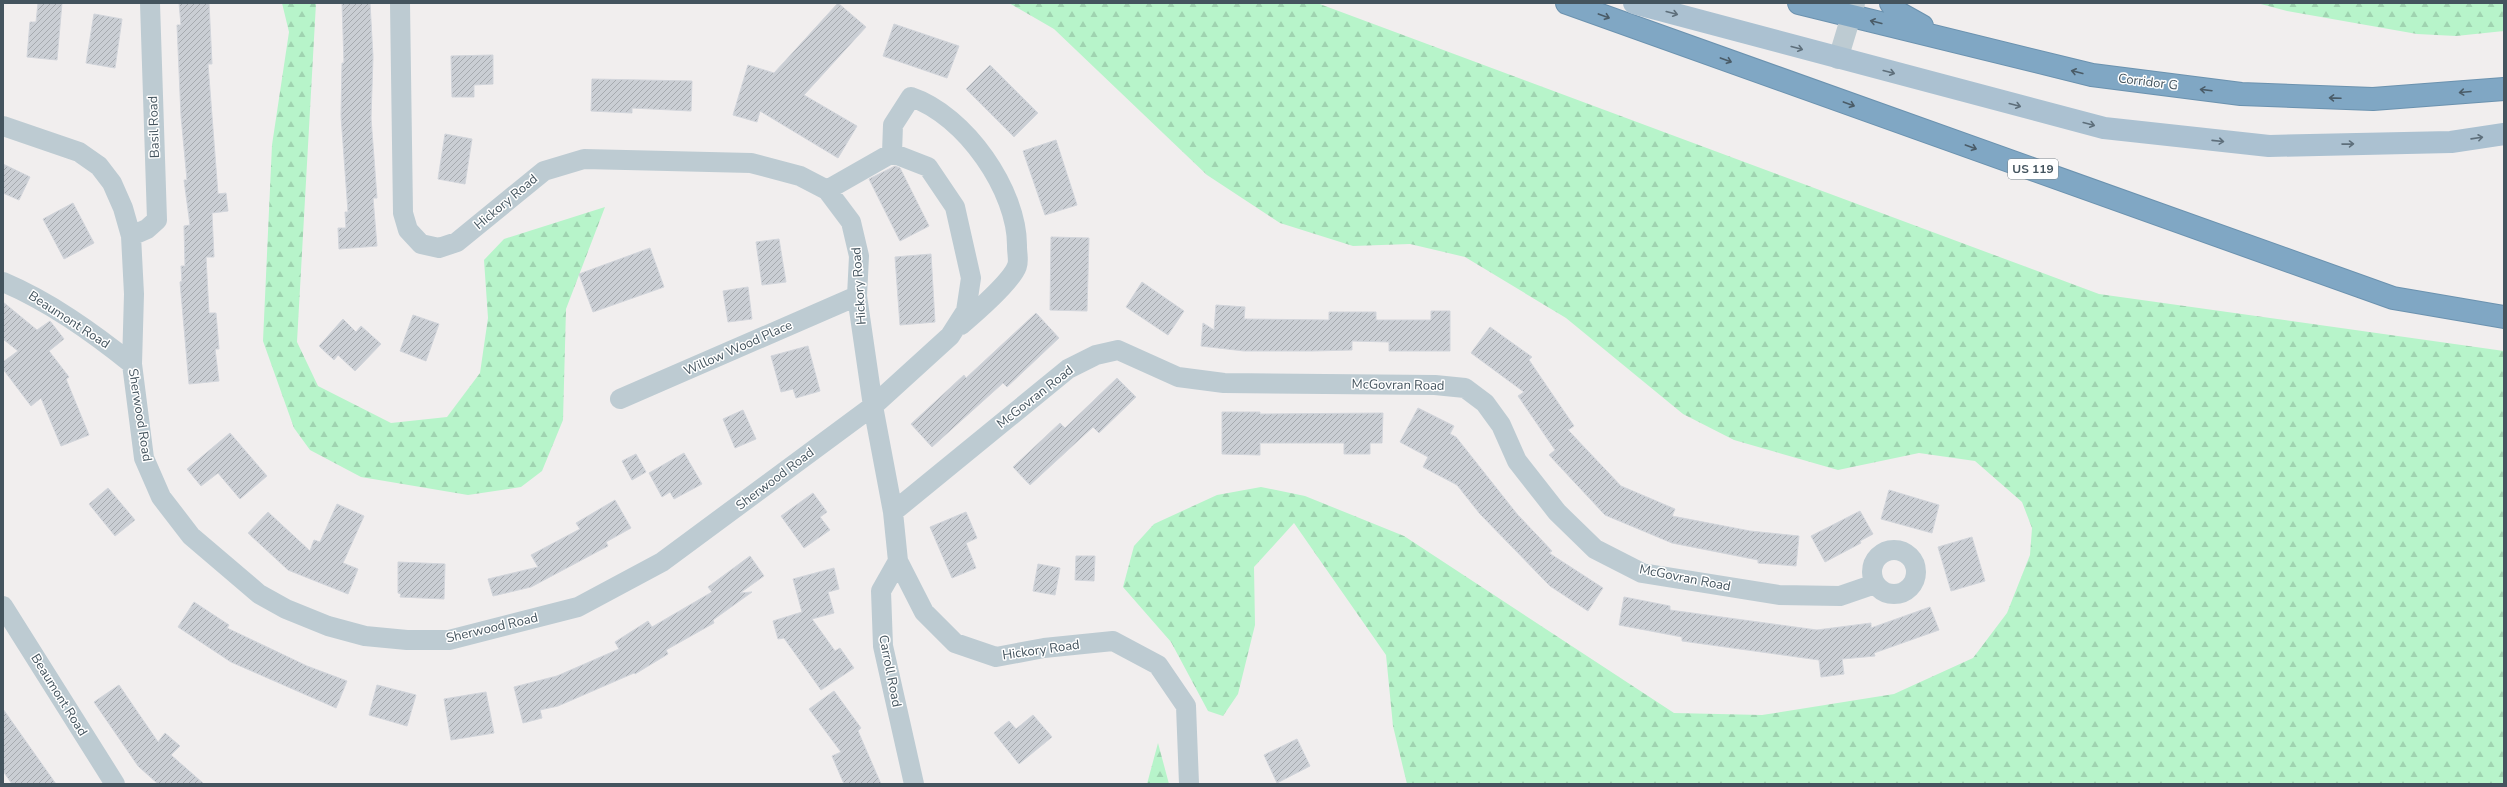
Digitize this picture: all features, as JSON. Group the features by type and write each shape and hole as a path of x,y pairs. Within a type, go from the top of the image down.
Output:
{"highway":[{"name":"US 119","path":"1567,3 2393,298 2504,317"},
{"name":"Corridor G","path":"1799,3 1853,9 1968,44 2092,75 2241,94 2373,99 2504,89"},
{"path":"1891,3 1897,12 1915,24 1968,44"}],"main road":[{"path":"1634,3 1838,59 2112,129 2269,146 2451,142 2504,134"}],"street":[{"name":"Basil Road","path":"131,236 147,229 157,220 150,3"},
{"name":"Hickory Road","path":"400,3 404,213 408,230 421,244 439,248 457,242 544,171 584,159 751,163 800,176 827,190 851,222 859,256 857,296 873,406 893,512 898,561 924,612 955,643 996,656 1044,648 1113,641 1158,665 1186,706 1189,784"},
{"path":"1838,59 1853,9"},
{"path":"892,153 893,125 911,97 927,102 964,132 994,174 1017,228 1017,266 994,294 950,336"},
{"name":"Sherwood Road","path":"3,126 79,152 99,166 112,183 123,208 131,236 134,294 132,364 144,458 161,497 192,536 236,576 259,594 286,610 328,626 365,636 407,640 450,640 578,607 662,562 873,406 950,336"},
{"path":"827,190 892,153"},
{"path":"892,153 928,167 955,207 971,278 966,311 950,336"},
{"name":"Beaumont Road","path":"3,282 26,291 90,331 132,364"},
{"name":"Willow Wood Place","path":"620,399 857,296"},
{"name":"McGovran Road","path":"893,512 1068,369 1096,354 1118,350 1178,378 1224,383 1435,385 1465,388 1485,403 1501,425 1517,461 1557,512 1595,549 1642,573 1779,595 1840,596 1875,584"},
{"name":"Carroll Road","path":"898,561 881,591 883,646 914,784"},
{"name":"Beaumont Road","path":"3,606 115,784"}],"green space":[{"path":"282,3 316,3 297,342 318,386 391,423 447,417 480,373 488,318 484,260 504,239 605,207 566,309 563,420 542,471 521,487 468,495 361,477 310,450 294,428 263,341 272,145 289,32"},
{"path":"1009,3 1317,3 2099,294 2504,351 2504,784 1407,784 1393,726 1386,655 1294,523 1254,567 1255,625 1238,694 1223,716 1208,711 1171,642 1123,587 1134,546 1154,524 1217,495 1261,487 1305,496 1404,536 1674,713 1762,715 1894,694 1973,658 2007,613 2030,555 2032,528 2022,502 1975,461 1919,453 1838,470 1734,440 1683,414 1566,318 1465,257 1410,244 1353,246 1280,223 1207,175 1054,29"},
{"path":"2257,3 2504,3 2504,31 2456,36 2417,34 2287,11"},
{"path":"1158,743 1169,784 1147,784"}],"building":[{"path":"38,3 62,3 57,60 27,57 30,22 36,22"},
{"path":"179,3 209,3 212,64 208,64 218,194 226,193 228,211 212,213 214,257 206,257 209,313 216,313 219,349 215,349 219,381 189,384 180,282 182,281 181,266 185,266 184,226 190,225 184,180 187,180 181,116 177,25 181,25"},
{"path":"342,3 370,3 373,57 371,118 377,198 373,198 377,246 339,249 338,228 346,228 345,212 348,212 341,116 342,63 344,63"},
{"path":"838,3 866,27 804,95 857,126 838,158 760,111 757,122 733,115 748,65 774,73"},
{"path":"94,14 122,19 115,68 86,63"},
{"path":"894,24 959,46 947,78 883,56"},
{"path":"493,55 493,84 474,85 474,97 452,97 451,56"},
{"path":"990,65 1038,113 1014,137 966,89"},
{"path":"592,79 692,81 691,111 632,108 632,113 591,111"},
{"path":"445,134 472,139 465,184 438,179"},
{"path":"1056,140 1077,205 1045,215 1023,151"},
{"path":"3,164 30,177 19,200 3,193"},
{"path":"895,166 900,168 929,226 900,241 869,179"},
{"path":"73,203 94,243 64,259 43,219"},
{"path":"1051,237 1089,238 1087,311 1050,310"},
{"path":"779,239 786,282 762,285 756,242"},
{"path":"650,248 664,287 593,312 579,274"},
{"path":"931,254 935,322 900,325 895,257"},
{"path":"1142,282 1184,311 1168,335 1126,307"},
{"path":"748,287 752,319 728,322 723,291"},
{"path":"3,302 37,330 50,321 64,339 49,351 69,377 66,379 89,435 61,446 41,398 31,406 3,369 3,362 18,351 3,339"},
{"path":"1216,305 1245,307 1244,319 1329,320 1329,312 1376,312 1376,320 1431,320 1431,311 1450,311 1450,351 1389,351 1389,342 1352,341 1352,350 1244,351 1201,346 1203,323 1214,330"},
{"path":"1036,313 1059,338 1007,387 1003,383 932,447 911,424 964,375 966,378"},
{"path":"413,315 439,324 426,361 400,351"},
{"path":"343,319 356,332 361,326 381,344 355,371 338,355 334,360 319,346"},
{"path":"1490,327 1532,357 1529,360 1574,426 1568,430 1621,486 1675,509 1672,516 1750,531 1799,536 1796,566 1758,563 1758,560 1672,543 1605,515 1549,455 1555,450 1518,396 1524,392 1471,353"},
{"path":"808,346 820,391 796,398 793,389 781,392 771,356"},
{"path":"1117,378 1136,397 1099,433 1093,427 1030,485 1013,467 1060,423 1065,428"},
{"path":"1418,408 1454,426 1450,434 1456,437 1517,514 1552,551 1549,553 1603,588 1588,611 1550,586 1480,514 1457,485 1423,467 1428,457 1400,442"},
{"path":"743,410 756,439 735,448 723,419"},
{"path":"1222,412 1260,412 1260,414 1383,413 1382,443 1370,443 1370,454 1344,454 1344,443 1260,443 1260,455 1222,454"},
{"path":"230,433 267,476 240,499 218,473 201,486 187,469"},
{"path":"684,453 702,484 674,499 670,492 662,497 649,473"},
{"path":"636,454 646,472 632,480 622,461"},
{"path":"108,488 135,520 115,536 89,504"},
{"path":"1889,490 1939,505 1932,533 1881,519"},
{"path":"813,493 827,512 820,517 830,530 804,548 781,516"},
{"path":"615,500 631,528 606,542 608,546 531,587 493,596 488,579 538,567 531,555 580,529 576,523"},
{"path":"337,504 364,516 343,563 358,569 348,594 288,570 248,533 268,512 310,551 314,540 320,542"},
{"path":"1860,511 1873,534 1860,541 1861,543 1825,562 1811,536"},
{"path":"966,512 977,538 966,543 976,568 952,578 930,527"},
{"path":"1972,537 1985,581 1951,591 1938,547"},
{"path":"750,556 764,576 740,593 752,592 713,620 714,623 666,650 668,654 635,674 634,673 558,706 540,710 542,718 523,723 514,687 557,676 619,649 615,642 648,621 652,627 712,592 708,587"},
{"path":"1076,556 1095,556 1094,581 1075,580"},
{"path":"398,562 445,564 444,599 400,597 401,594 398,593"},
{"path":"1038,564 1060,568 1055,595 1033,591"},
{"path":"834,568 839,589 828,592 834,613 812,619 835,651 840,648 854,668 821,690 784,638 778,639 773,621 802,612 793,579"},
{"path":"1624,597 1670,606 1670,610 1817,630 1871,623 1871,628 1930,607 1939,630 1874,653 1875,656 1842,659 1844,674 1821,677 1819,660 1682,641 1682,637 1619,625"},
{"path":"194,602 229,625 227,628 307,666 347,681 336,708 231,662 178,627"},
{"path":"119,685 158,742 165,733 180,746 171,755 204,784 158,784 138,766 94,702"},
{"path":"377,685 416,695 407,726 369,715"},
{"path":"834,691 861,728 858,731 881,784 844,784 832,756 841,752 809,709"},
{"path":"486,692 494,733 451,740 444,699"},
{"path":"3,709 56,784 12,784 3,771"},
{"path":"1033,715 1052,737 1019,764 994,733 1009,721 1016,729"},
{"path":"1297,739 1310,766 1277,783 1264,755"}]}
